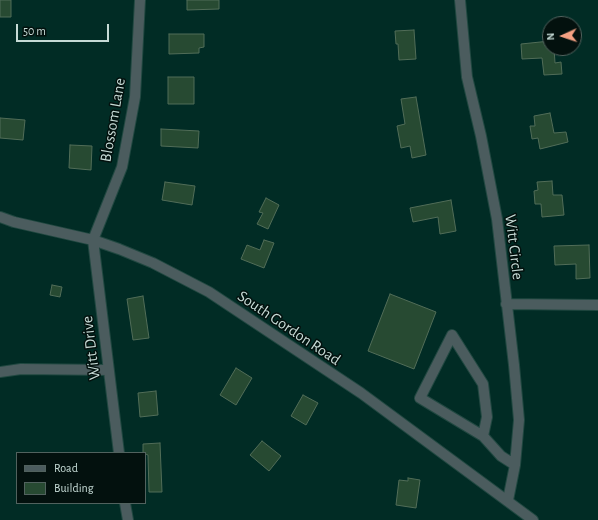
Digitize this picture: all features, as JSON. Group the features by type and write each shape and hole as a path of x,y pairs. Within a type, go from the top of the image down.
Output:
{"street":[{"name":"Blossom Lane","path":"93,240 122,167 135,97 140,0"},
{"name":"Witt Circle","path":"460,0 467,77 481,136 496,219 519,420 508,500"},
{"name":"South Gordon Road","path":"0,217 14,222 93,240 153,263 208,292 361,393 508,500 533,520"},
{"name":"Witt Drive","path":"93,240 119,452"},
{"path":"506,304 598,305"},
{"path":"483,436 487,417 483,384 452,335 420,398 483,436 501,456 514,465"},
{"path":"0,372 21,369 108,370"},
{"path":"126,504 128,520"}],"building":[{"path":"0,0 11,0 11,17 0,17"},
{"path":"187,0 219,0 219,9 187,10"},
{"path":"414,30 416,59 399,60 395,31"},
{"path":"169,34 204,34 204,47 199,48 199,53 169,54"},
{"path":"542,42 542,56 555,56 555,63 561,62 562,74 544,75 542,58 522,59 521,44"},
{"path":"168,77 194,77 194,104 168,104"},
{"path":"416,97 426,155 412,158 410,146 401,148 397,126 405,124 401,99"},
{"path":"550,113 554,133 566,132 568,142 540,149 538,138 532,139 530,126 535,126 534,116"},
{"path":"0,118 25,120 23,140 0,138"},
{"path":"161,129 199,131 198,148 161,146"},
{"path":"70,145 92,146 91,170 69,168"},
{"path":"552,181 553,195 562,195 564,215 542,217 541,204 535,204 534,191 538,190 537,182"},
{"path":"165,182 195,186 192,205 162,200"},
{"path":"266,198 279,205 268,229 257,224 263,213 259,212"},
{"path":"451,200 456,231 440,234 438,217 413,222 410,208"},
{"path":"264,240 274,243 264,268 241,259 247,245 260,250"},
{"path":"589,245 590,278 576,279 576,264 555,265 554,246"},
{"path":"52,285 62,287 60,297 50,295"},
{"path":"390,294 436,312 414,369 368,351"},
{"path":"143,296 149,338 133,340 127,299"},
{"path":"236,368 252,378 236,405 220,395"},
{"path":"156,391 158,415 140,417 138,393"},
{"path":"303,395 318,403 306,425 291,416"},
{"path":"262,441 281,456 269,471 250,455"},
{"path":"160,443 162,492 149,492 148,455 146,454 146,452 143,452 143,444"},
{"path":"408,478 420,480 416,508 396,505 399,480 408,481"}]}
